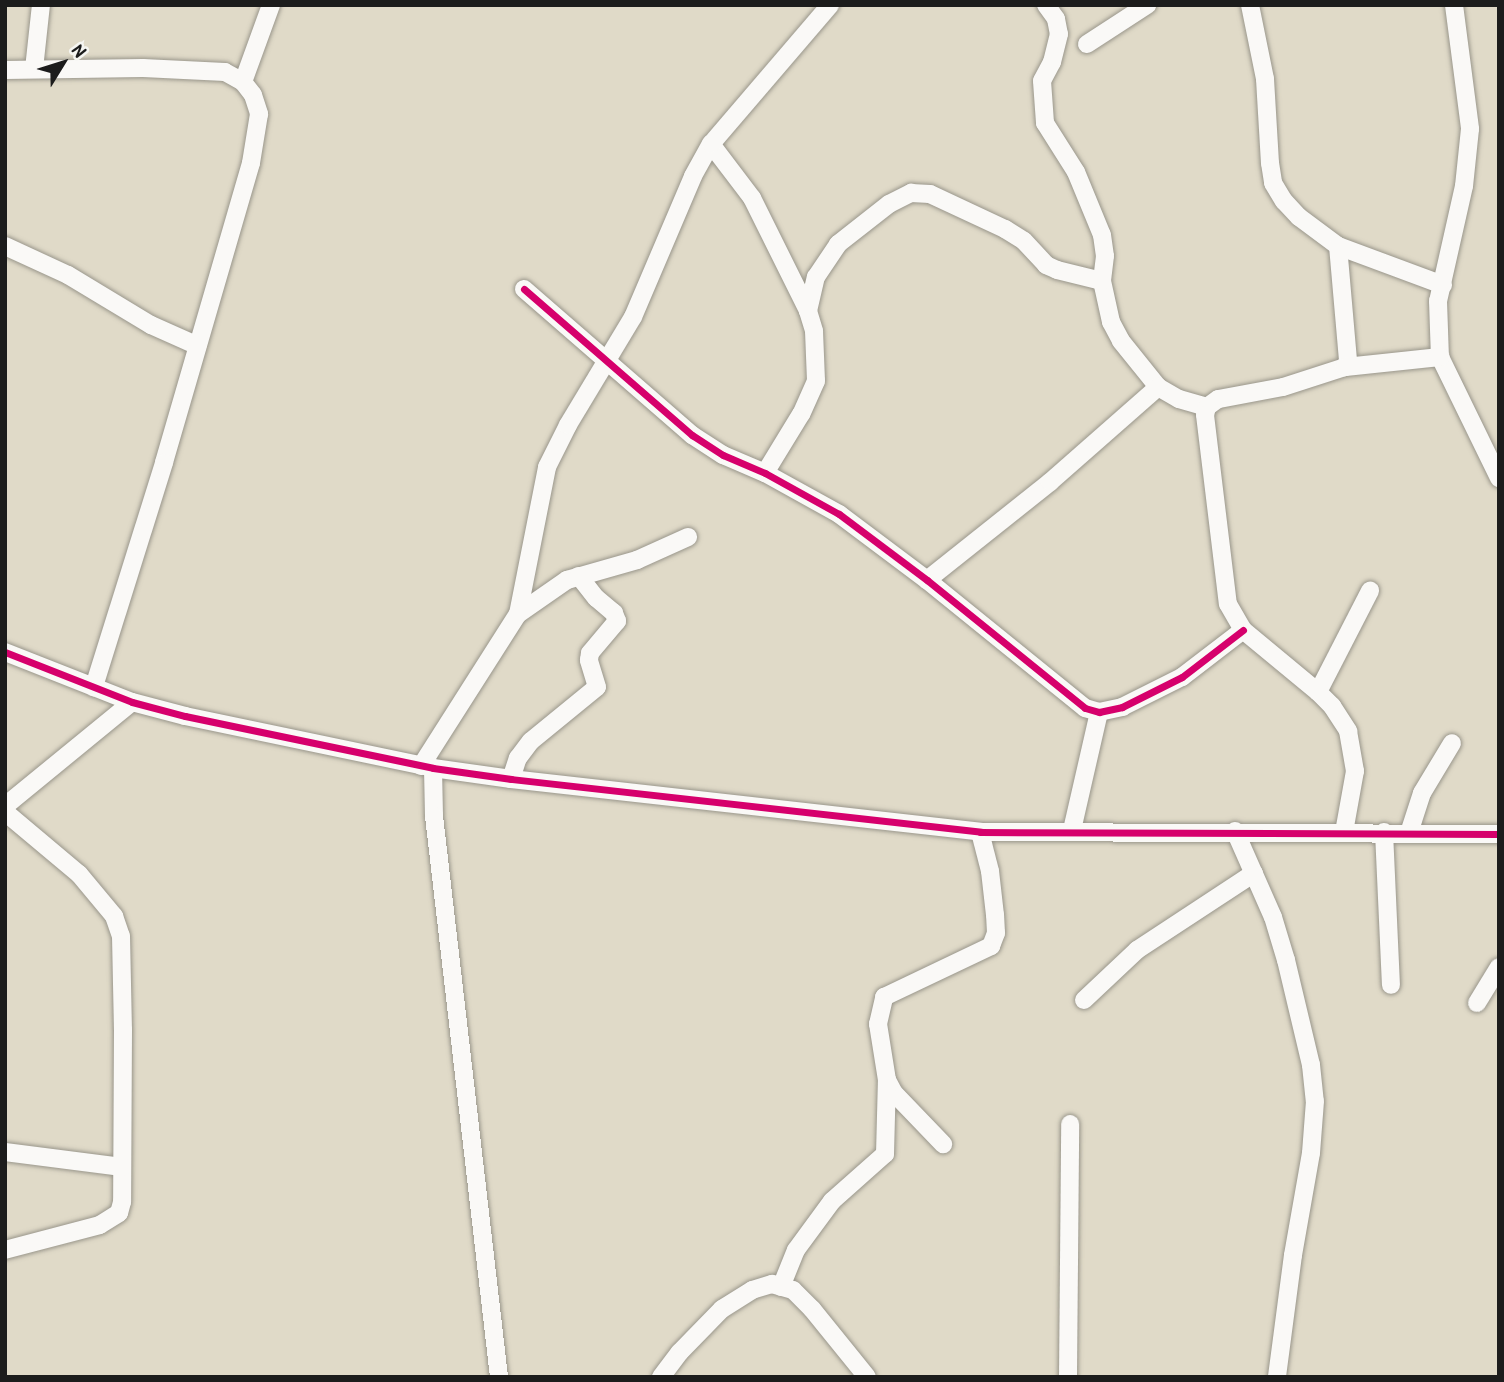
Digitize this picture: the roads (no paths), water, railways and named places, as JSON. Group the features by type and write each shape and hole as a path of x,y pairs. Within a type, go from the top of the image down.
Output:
{"street":[{"path":"34,69 41,5"},
{"path":"243,82 271,5"},
{"path":"499,1377 427,767 518,614 547,467 606,358 633,317 693,176 711,144 831,5"},
{"path":"1046,5 1056,19 1059,34 1052,62 1042,81 1045,123 1084,187 1102,235 1105,256 1102,281 1111,322 1121,341 1158,387 1180,399 1207,407"},
{"path":"1052,62 1087,44 1147,5"},
{"path":"1250,5 1265,79 1273,183 1298,217 1338,246 1443,285"},
{"path":"1454,5 1469,128 1464,186 1438,301 1440,358 1499,478"},
{"path":"1087,44 1105,45"},
{"path":"5,70 143,68 225,72 243,82 253,95 259,114 251,163 94,687"},
{"path":"711,144 752,198 808,311 817,352 816,382 801,414 765,473"},
{"path":"808,311 816,278 838,244 889,204 911,192 930,194 1005,229 1024,241 1046,265 1102,281"},
{"path":"5,246 68,275 151,325 198,346"},
{"path":"1338,246 1348,361 1345,367"},
{"path":"524,289 692,435 723,455 765,473 839,514 928,580 1085,708 1099,712 1122,707 1182,677 1243,630"},
{"path":"1344,832 1353,793 1353,749 1340,718 1318,692 1243,630 1228,604 1205,415 1207,407 1218,400 1283,387 1345,367 1440,358"},
{"path":"928,580 1050,482 1158,387"},
{"path":"518,614 567,580 637,560 688,537"},
{"path":"511,779 518,758 531,741 597,687 589,660 590,653 617,621 614,613 596,598 579,576"},
{"path":"1318,692 1370,591"},
{"path":"5,652 132,702 427,767 511,779 980,832 1072,830 1499,834"},
{"path":"5,806 132,702"},
{"path":"1072,830 1099,712"},
{"path":"1409,833 1422,793 1452,743"},
{"path":"5,813 79,874 114,916 121,936 122,1167 122,1202 119,1213 111,1220 5,1250"},
{"path":"1235,831 1254,873 1286,960 1311,1065 1315,1101 1311,1153 1293,1255 1277,1377"},
{"path":"780,1287 796,1250 832,1201 885,1154 887,1080 878,1024 884,997 991,946 996,933 995,915 980,832"},
{"path":"1384,832 1391,985"},
{"path":"1084,1000 1137,950 1254,873"},
{"path":"1477,1003 1499,967"},
{"path":"887,1080 894,1093 943,1144"},
{"path":"1068,1377 1070,1124"},
{"path":"5,1152 122,1167"},
{"path":"662,1377 680,1352 722,1309 752,1290 772,1284 793,1290 812,1309 867,1377"}]}
